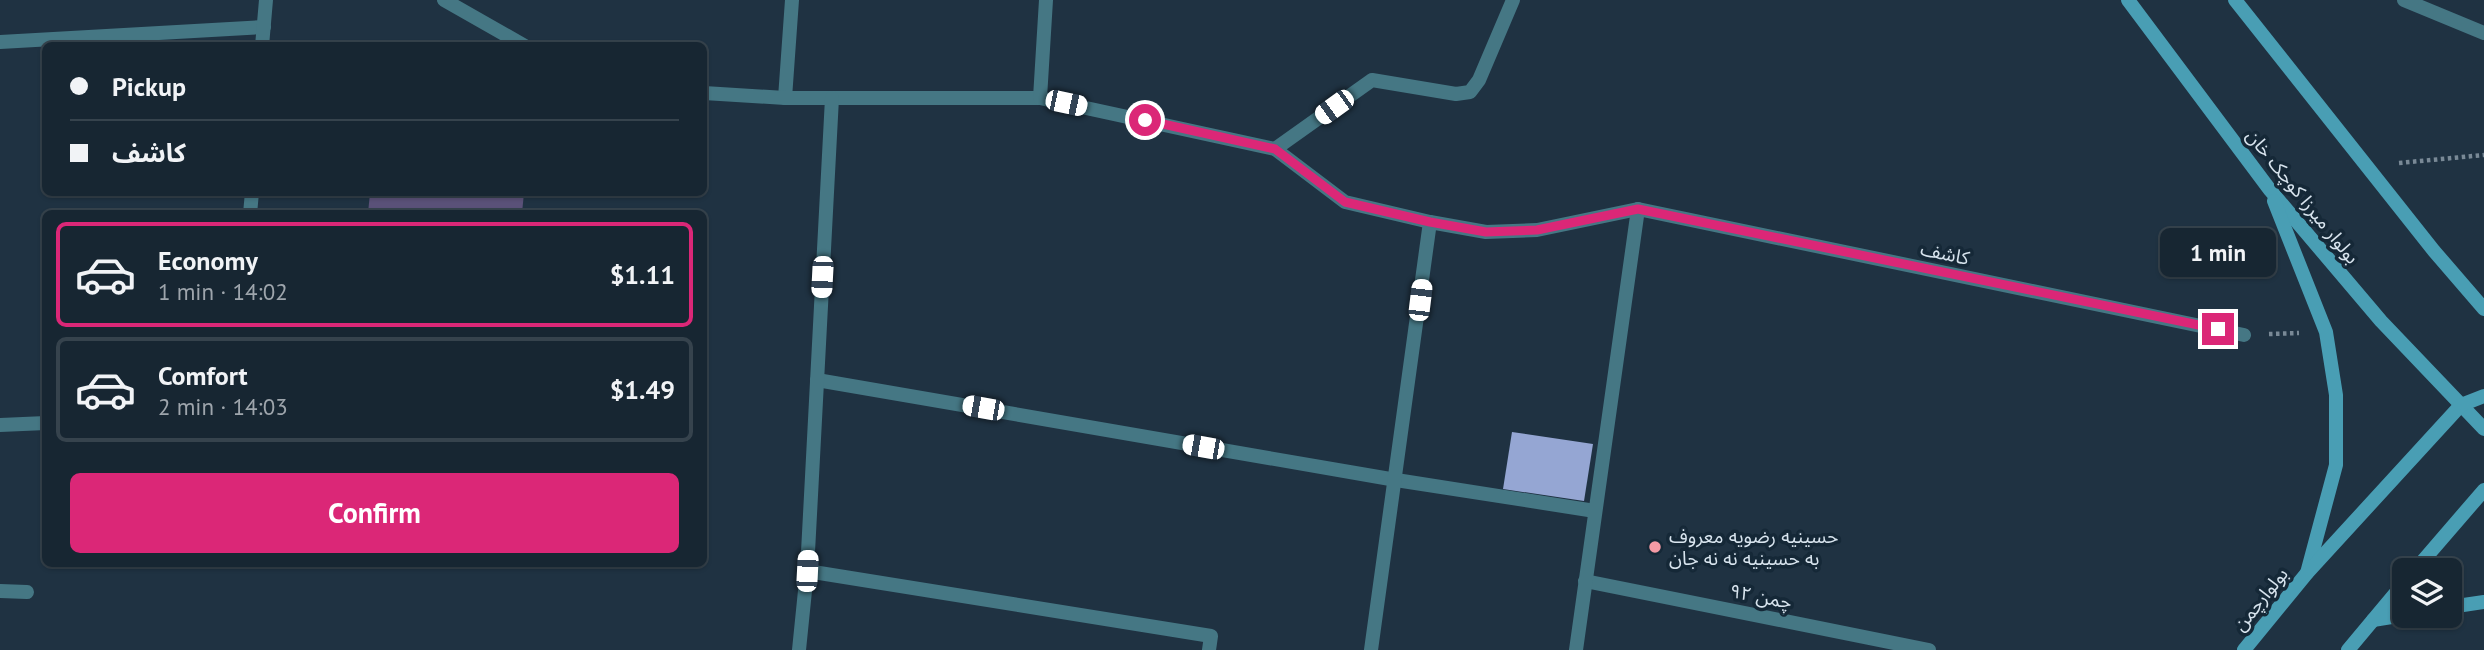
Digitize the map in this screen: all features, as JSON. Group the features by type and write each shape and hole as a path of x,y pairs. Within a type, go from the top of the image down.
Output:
{"main road":[{"name":"بولوار میرزا کوچک خان","path":"2128,0 2270,190 2381,320 2484,429"},
{"path":"2235,0 2484,309"},
{"path":"2270,190 2326,332 2336,395 2336,465 2307,573"},
{"path":"2307,573 2461,405 2484,396"},
{"path":"2425,558 2484,490"},
{"name":"بولوارچمن","path":"2244,650 2307,573"},
{"path":"2348,650 2392,597"},
{"path":"2462,605 2484,602"},
{"path":"2373,620 2392,617"}],"street":[{"path":"262,42 266,0"},
{"path":"444,0 518,42"},
{"path":"785,98 792,0"},
{"path":"1040,97 1046,0"},
{"path":"1275,149 1372,80 1456,94 1470,92 1479,80 1513,0"},
{"path":"2404,0 2484,33"},
{"path":"0,42 264,27"},
{"path":"707,93 785,98 1040,97 1275,149 1345,202 1486,232 1537,230 1638,209 1576,650"},
{"path":"799,650 807,571 832,98"},
{"name":"کاشف","path":"1638,209 2244,335"},
{"path":"1371,650 1430,222"},
{"path":"817,380 1396,480 1595,511"},
{"path":"0,425 42,423"},
{"path":"807,571 1211,636 1209,650"},
{"name":"چمن ۹۲","path":"1585,581 1929,650"},
{"path":"0,591 27,592"}],"path":[{"path":"2367,166 2484,155"},
{"path":"2244,335 2326,332"}],"shaded area":[{"path":"370,196 524,196 522,210 368,210"}],"building":[{"path":"1512,432 1593,444 1584,501 1503,489"}],"place":[{"name":"حسینیه رضویه معروف به حسینیه نه نه جان","path":"1655,547"}],"route":[{"path":"1145,120 1275,149 1345,202 1430,222 1486,232 1537,230 1638,209 2218,329"}]}
